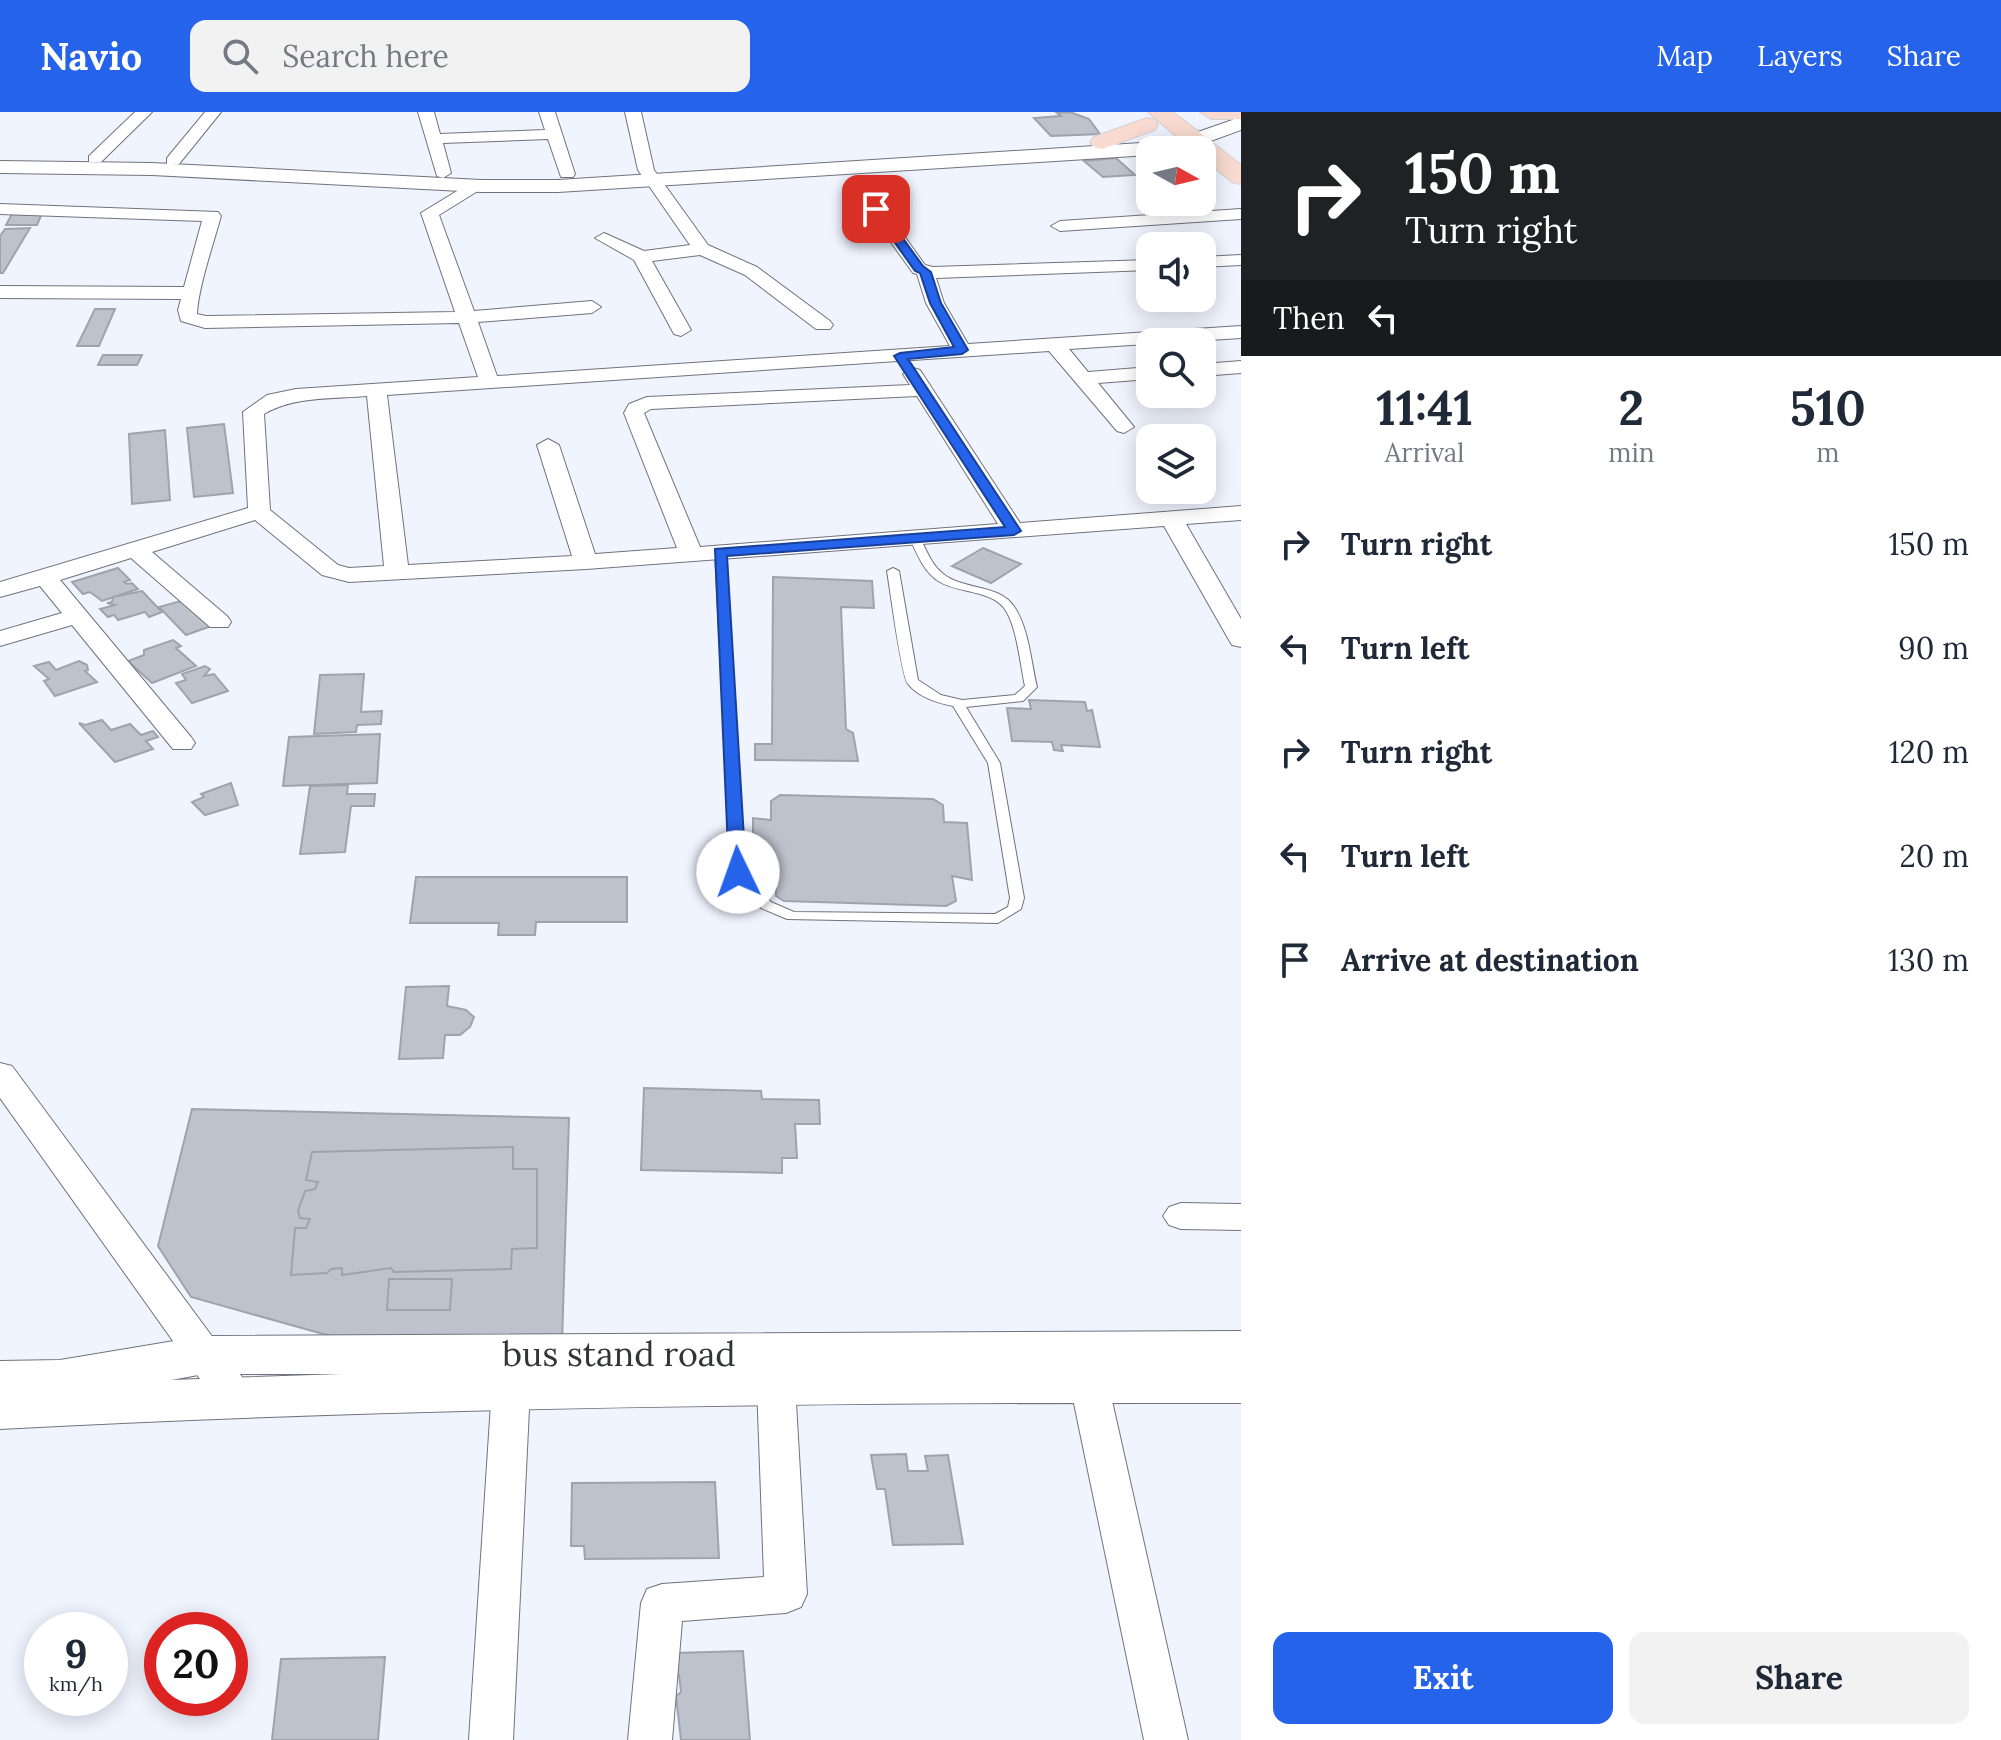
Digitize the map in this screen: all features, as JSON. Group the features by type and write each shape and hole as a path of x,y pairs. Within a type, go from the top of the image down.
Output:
{"main road":[{"path":"1216,160 1230,142 1233,119"},
{"path":"1114,146 1163,133"},
{"path":"1216,169 1241,177"},
{"path":"1216,173 1241,197"}],"street":[{"path":"95,159 144,112"},
{"path":"173,161 213,112"},
{"path":"438,112 426,112 443,173"},
{"path":"547,112 567,174"},
{"path":"633,112 649,175 702,249 751,271 823,325"},
{"path":"1163,133 1233,119"},
{"path":"432,139 556,134"},
{"path":"0,167 152,169 475,185 558,186 649,175 1114,146"},
{"path":"0,158 173,161 443,173 649,175"},
{"path":"475,185 430,213 489,380"},
{"path":"0,209 212,216 187,310 188,317 205,322 466,317 592,307"},
{"path":"876,209 919,269 925,272 939,274 1136,266"},
{"path":"1060,226 1241,214"},
{"path":"604,238 641,257 681,330"},
{"path":"641,257 702,249"},
{"path":"1216,261 1241,260"},
{"path":"925,272 935,303 962,350"},
{"path":"0,292 194,293"},
{"path":"1241,332 296,395 274,399 253,412 259,512 330,570 349,575 586,562 1241,513"},
{"path":"1054,344 1124,427"},
{"path":"900,356 1014,531"},
{"path":"1216,371 1237,372"},
{"path":"1084,378 1136,374"},
{"path":"376,389 397,573"},
{"path":"691,554 634,413 636,408 647,403 923,390"},
{"path":"548,445 586,562"},
{"path":"0,590 259,512"},
{"path":"1172,519 1241,640"},
{"path":"136,550 219,622"},
{"path":"45,577 182,743"},
{"path":"0,639 77,616"},
{"path":"0,1074 234,1396"},
{"path":"1181,1216 1241,1217"},
{"name":"bus stand road","path":"0,1409 234,1396 776,1385 1085,1367 1241,1350"},
{"name":"bus stand road","path":"0,1381 60,1380 204,1355 1085,1367 1241,1383"},
{"path":"1085,1367 1166,1740"},
{"path":"650,1740 662,1603 786,1594 776,1385"},
{"path":"491,1740 511,1388"}],"lane":[{"path":"893,571 912,681 935,699 959,706 1019,698 1027,694 1031,687 1010,608 996,596 958,588 934,573 914,536"},
{"path":"720,552 738,872 766,905 792,916 998,919 1014,909 1017,898 994,763 959,706"}],"building":[{"path":"1070,112 1089,119 1100,134 1051,136 1034,118 1061,116 1057,113"},
{"path":"1116,158 1135,175 1103,177 1084,161"},
{"path":"43,211 37,225 6,225 13,212"},
{"path":"30,228 3,273 0,273 0,236 5,229"},
{"path":"95,309 115,309 99,346 77,346"},
{"path":"103,355 142,355 137,365 98,365"},
{"path":"224,424 233,493 194,497 187,428"},
{"path":"165,430 170,500 132,504 129,434"},
{"path":"983,548 1021,564 991,583 952,566"},
{"path":"118,568 130,580 124,582 132,583 138,589 102,601 90,592 83,594 72,582"},
{"path":"773,577 872,581 874,608 841,607 846,729 853,733 858,761 755,760 755,744 772,744"},
{"path":"142,591 162,612 149,617 145,612 118,620 114,615 108,617 100,609 115,605 107,603 112,602 113,597"},
{"path":"188,599 214,625 186,635 159,607"},
{"path":"173,640 181,646 176,648 196,666 152,683 128,661 144,655 144,650"},
{"path":"79,661 87,665 88,670 85,671 97,682 55,696 44,681 49,679 34,666 49,662 56,670"},
{"path":"205,666 210,669 204,676 214,674 228,691 192,703 176,683 186,680 182,674"},
{"path":"364,674 361,712 382,711 381,724 357,725 356,732 314,734 320,675"},
{"path":"1029,700 1085,702 1087,711 1092,710 1100,747 1061,745 1063,751 1054,750 1052,742 1012,741 1007,708 1031,709"},
{"path":"102,720 111,730 130,724 141,735 153,731 158,737 146,741 153,749 115,762 79,723 85,725"},
{"path":"380,734 377,783 283,786 289,737"},
{"path":"231,783 238,805 205,815 192,802 204,797 201,794"},
{"path":"348,785 347,794 375,794 374,806 351,806 345,852 300,854 310,786"},
{"path":"780,795 933,799 943,805 944,822 967,823 972,880 952,876 956,901 946,906 784,901 776,896 776,872 753,866 753,818 771,820 771,801"},
{"path":"416,877 627,877 627,922 536,922 535,935 498,935 499,923 410,923"},
{"path":"449,986 447,1006 466,1010 474,1017 470,1027 460,1035 445,1035 443,1058 399,1059 406,987"},
{"path":"644,1088 761,1091 762,1099 819,1100 820,1124 795,1124 797,1158 782,1158 782,1173 641,1170"},
{"path":"192,1109 569,1118 562,1342 359,1344 191,1297 158,1246"},
{"path":"513,1147 513,1169 537,1169 537,1248 512,1249 511,1269 394,1272 391,1268 342,1275 342,1268 331,1269 327,1273 291,1275 295,1228 306,1228 310,1219 300,1218 298,1211 305,1191 315,1189 318,1182 306,1180 312,1152"},
{"path":"389,1279 452,1279 450,1310 387,1310"},
{"path":"906,1454 908,1471 928,1471 925,1456 948,1455 963,1544 893,1545 885,1489 877,1489 871,1455"},
{"path":"715,1482 719,1558 585,1559 584,1546 571,1546 572,1483"},
{"path":"743,1651 750,1740 681,1740 676,1696 681,1692 675,1653"},
{"path":"385,1657 378,1740 272,1740 281,1659"}],"route":[{"path":"738,872 720,552 1014,531 900,356 962,350 935,303 925,272 919,269 876,209"}]}
